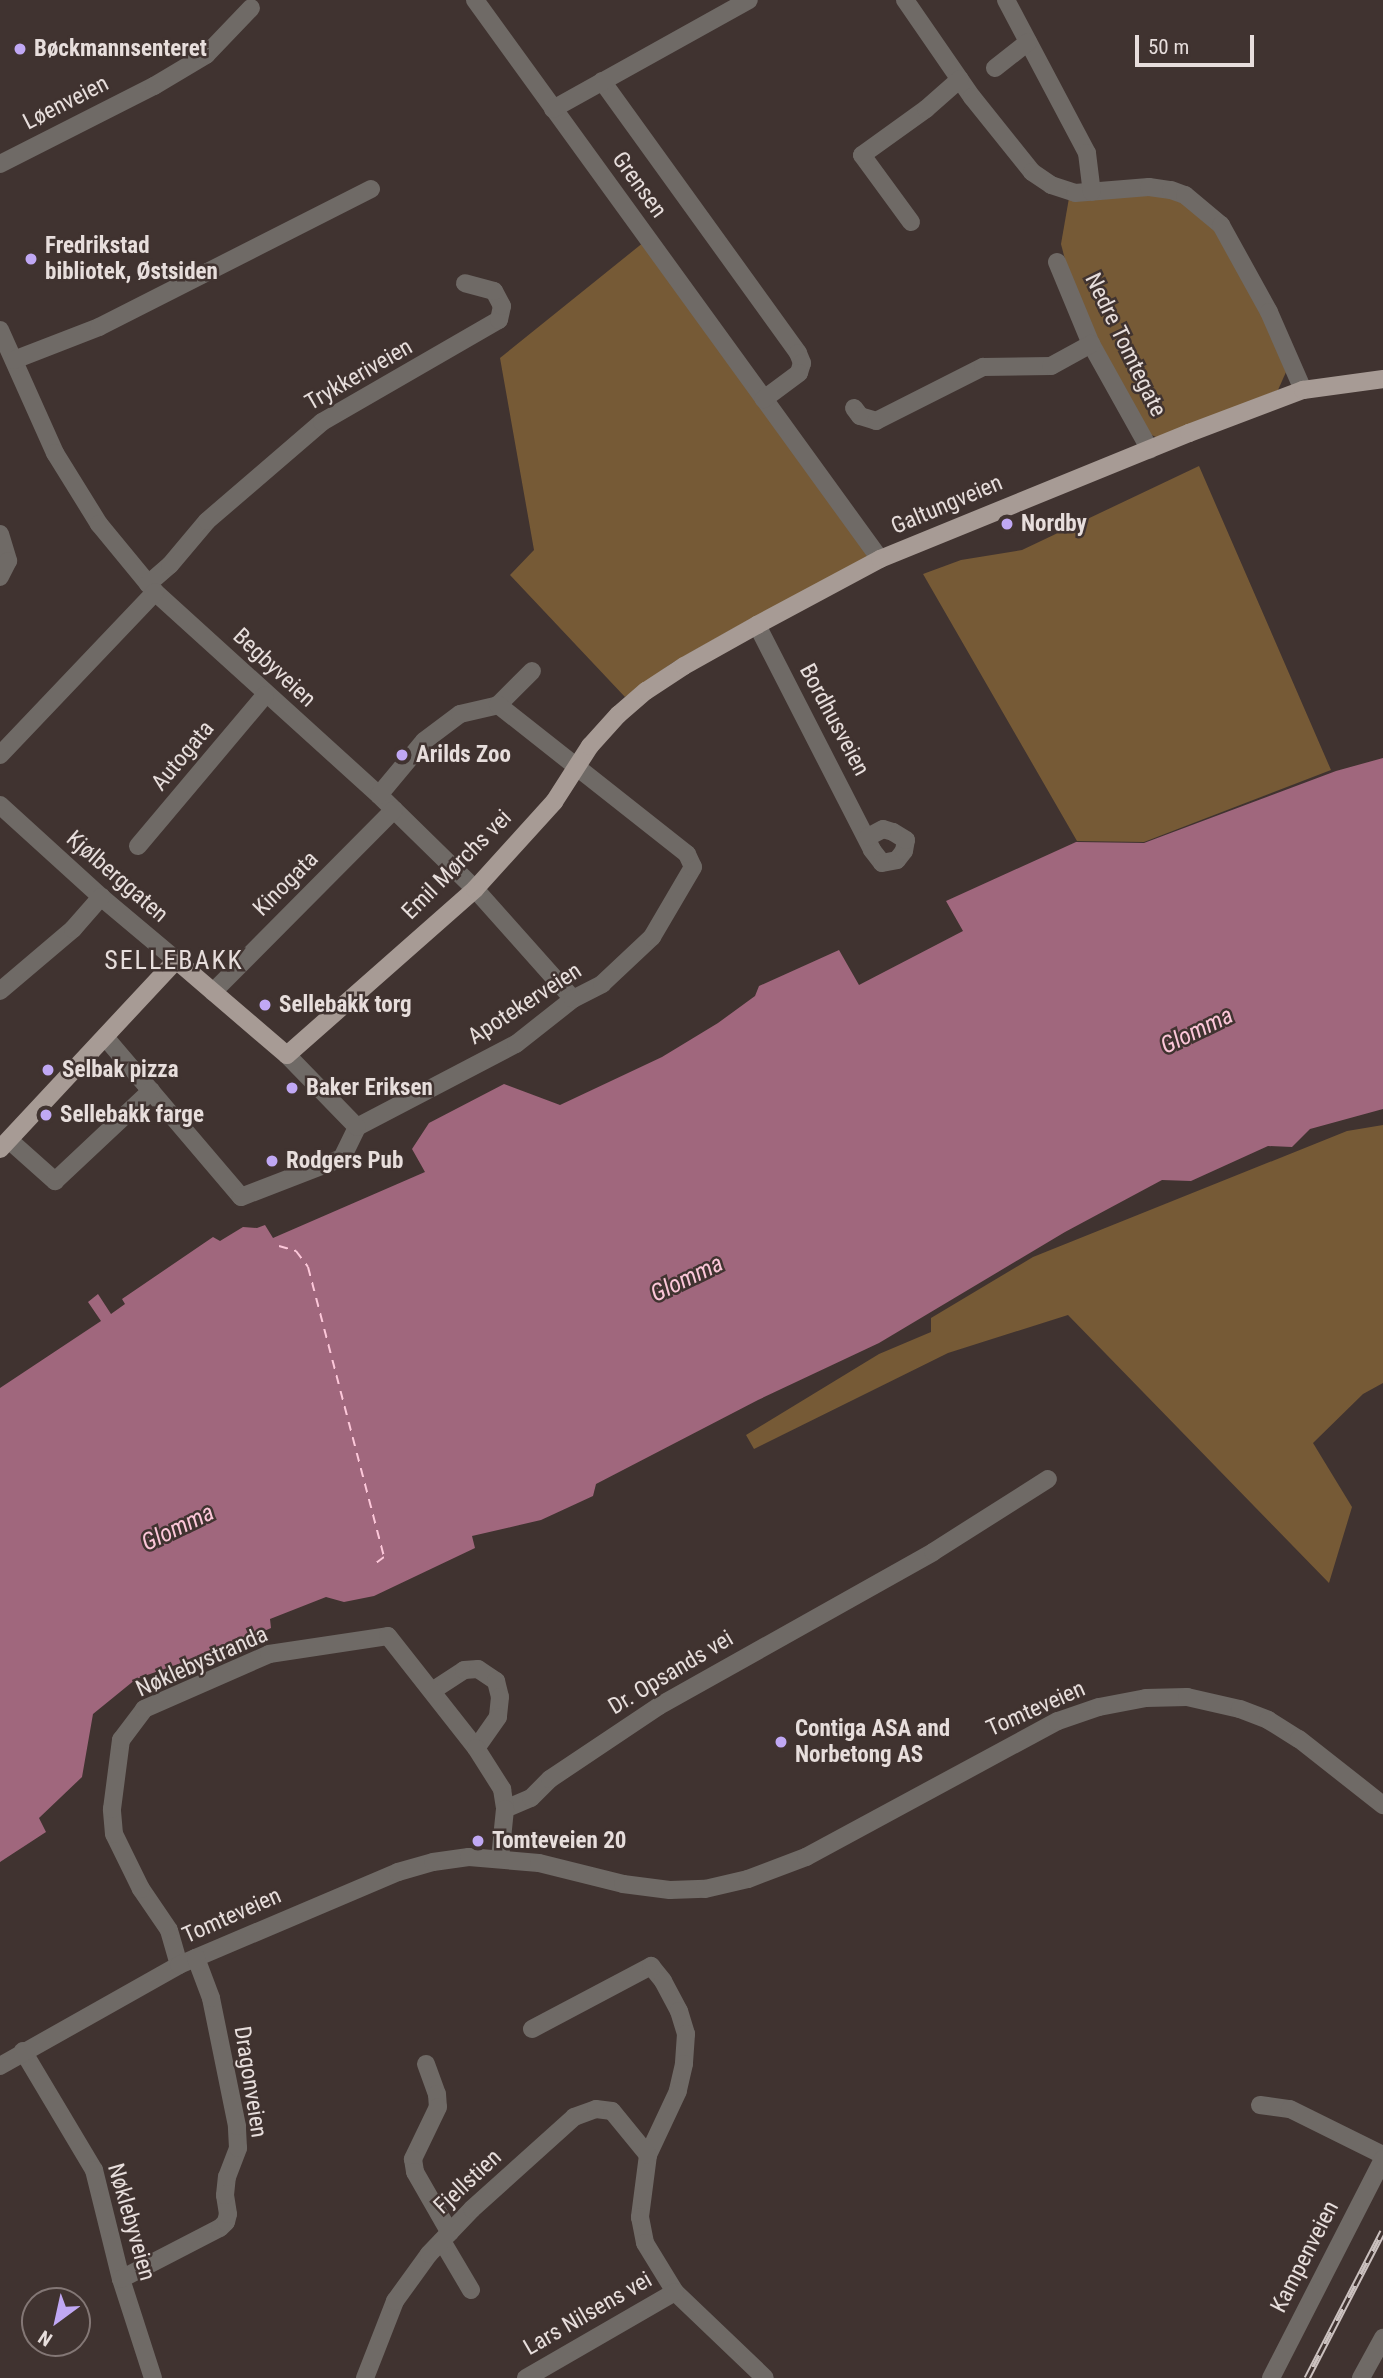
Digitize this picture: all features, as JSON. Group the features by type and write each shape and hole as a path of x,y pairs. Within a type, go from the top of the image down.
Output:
{"main road":[{"name":"Galtungveien","path":"576,765 599,734 646,691 757,625 880,559 1303,390 1383,379"},
{"name":"Emil Mørchs vei","path":"287,1055 475,889 554,802 576,765"},
{"name":"Kjølberggaten","path":"176,960 287,1055"},
{"path":"4,1144 176,960"}],"street":[{"name":"Grensen","path":"475,0 880,559"},
{"path":"553,109 749,0"},
{"path":"905,0 960,79 1032,172 1051,185 1075,193 1149,187 1171,190 1185,195 1221,225 1269,312 1303,390"},
{"path":"1006,0 1087,153 1092,192"},
{"name":"Løenveien","path":"0,164 154,86 206,55 251,8"},
{"path":"995,68 1028,42"},
{"path":"911,222 862,155 926,109 960,79"},
{"name":"Grensen","path":"602,81 798,353 802,363 799,373 764,399"},
{"path":"14,360 99,327 371,189"},
{"name":"Nedre Tomtegate","path":"1057,262 1091,344 1150,450"},
{"name":"Trykkeriveien","path":"0,755 152,588 207,521 322,422 499,320 502,306 494,291 465,284"},
{"name":"Begbyveien","path":"0,330 55,453 99,524 152,588 265,695 379,795 475,889 573,999"},
{"path":"854,408 860,416 876,421 983,367 1051,366 1091,344"},
{"path":"0,534 8,561 0,577"},
{"name":"Bordhusveien","path":"757,625 868,837"},
{"path":"379,795 424,741 460,714 498,705 532,671"},
{"name":"Autogata","path":"138,846 265,695"},
{"path":"498,705 576,765"},
{"name":"Apotekerveien","path":"357,1127 516,1044 573,999 602,984 652,937 693,867 687,855 576,765"},
{"name":"Kinogata","path":"213,992 394,810"},
{"name":"Kjølberggaten","path":"2,812 176,960"},
{"path":"0,991 73,929 101,897"},
{"path":"105,1037 241,1197 342,1158 357,1127"},
{"name":"Kjølberggaten","path":"287,1055 357,1127"},
{"path":"4,1144 55,1181 151,1091"},
{"name":"Dr. Opsands vei","path":"505,1809 531,1798 550,1779 659,1706 911,1566 1048,1479"},
{"name":"Nøklebystranda","path":"188,1962 141,1889 114,1834 112,1809 116,1772 121,1740 131,1723 144,1709 269,1654 388,1636 432,1690"},
{"path":"476,1748 498,1717 500,1697 496,1681 478,1669 464,1670 432,1690 476,1748 502,1789 505,1809 500,1858"},
{"name":"Tomteveien","path":"0,2066 188,1962 398,1872 444,1860 500,1858 539,1863 623,1884 670,1890 705,1889 748,1879 806,1857 1058,1721 1099,1707 1146,1698 1187,1697 1218,1702 1268,1720 1329,1760 1383,1805"},
{"name":"Dragonveien","path":"121,2278 220,2228 226,2222 228,2214 225,2195 227,2177 238,2148 237,2126 211,1998 188,1962"},
{"path":"531,2029 651,1966 674,2001 686,2034 684,2064 678,2091 648,2155 640,2217 645,2243 675,2292 765,2378"},
{"name":"Nøklebyveien","path":"23,2051 94,2171 121,2278 153,2378"},
{"path":"426,2064 437,2094 438,2107 413,2159 415,2172 471,2290"},
{"name":"Kampenveien","path":"1260,2105 1290,2109 1383,2157 1271,2378"},
{"name":"Fjellstien","path":"365,2378 395,2301 410,2278 446,2237 574,2117 596,2109 612,2111 648,2155"},
{"name":"Lars Nilsens vei","path":"526,2378 675,2292"},
{"path":"1361,2378 1383,2338"}],"shaded area":[{"path":"1160,193 1191,207 1215,230 1266,323 1286,372 1278,390 1158,438 1147,433 1094,334 1068,271 1061,244 1069,198"},
{"path":"644,242 872,556 672,663 625,697 510,575 534,550 500,358"},
{"path":"1199,466 1331,770 1144,842 1077,841 923,574 961,560 1022,550"},
{"path":"1383,1125 1383,1383 1363,1394 1313,1443 1352,1507 1329,1583 1068,1315 948,1353 754,1449 746,1435 879,1354 931,1332 931,1318 1033,1257 1347,1131"}],"water":[{"name":"Glomma","path":"1383,758 1383,1109 1310,1129 1292,1147 1268,1146 1191,1181 1162,1180 1065,1232 879,1343 758,1400 596,1484 593,1496 541,1520 472,1536 475,1548 374,1596 344,1602 326,1597 270,1619 271,1628 232,1645 136,1679 93,1714 82,1777 39,1818 46,1832 0,1862 0,1388 101,1321 88,1302 98,1294 111,1314 125,1304 122,1299 213,1237 220,1241 243,1227 257,1228 265,1225 273,1238 425,1172 412,1149 429,1123 504,1084 560,1105 662,1057 718,1023 755,996 759,986 839,950 859,985 963,931 946,901 1076,842 1144,843 1336,771"}],"ferry route":[{"path":"279,1246 296,1251 308,1267 384,1557 372,1566"}],"railway":[{"path":"1307,2378 1383,2231"}],"place":[{"name":"Bøckmannsenteret","path":"20,49"},
{"name":"Fredrikstad bibliotek, Østsiden","path":"31,259"},
{"name":"Nordby","path":"1007,524"},
{"name":"Arilds Zoo","path":"402,755"},
{"name":"Sellebakk torg","path":"265,1005"},
{"name":"Selbak pizza","path":"48,1070"},
{"name":"Baker Eriksen","path":"292,1088"},
{"name":"Sellebakk farge","path":"46,1115"},
{"name":"Rodgers Pub","path":"272,1161"},
{"name":"Contiga ASA and Norbetong AS","path":"781,1742"},
{"name":"Tomteveien 20","path":"478,1841"}],"district":[{"name":"SELLEBAKK","path":"174,961"}]}
